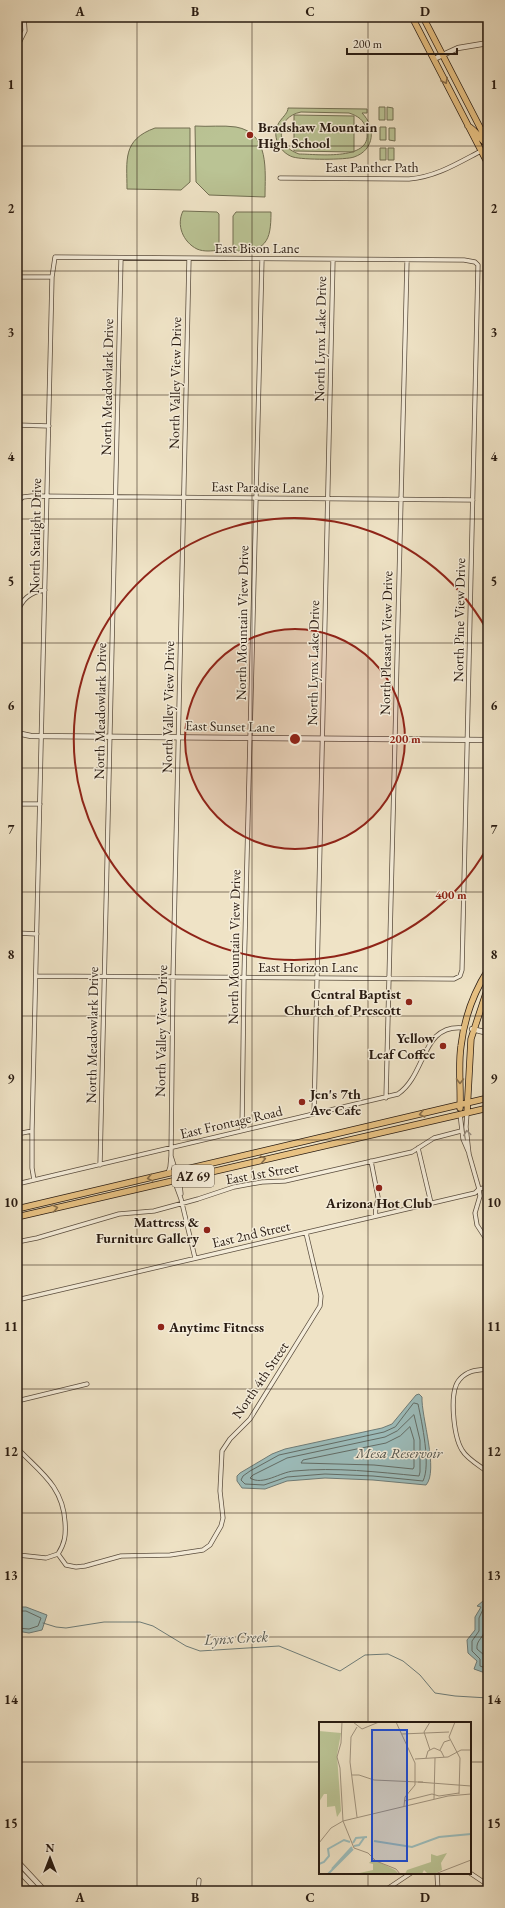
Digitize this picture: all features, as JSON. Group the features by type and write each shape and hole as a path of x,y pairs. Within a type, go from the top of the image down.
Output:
{"main road":[{"path":"412,17 488,164"},
{"path":"423,17 488,144"},
{"path":"468,126 475,130 482,141 488,144"},
{"path":"481,151 488,153"},
{"path":"460,1114 461,1046 464,1028 474,998 488,970"},
{"path":"467,1113 469,1054 472,1030 488,987"},
{"path":"472,1030 470,1020 475,1005 474,998"},
{"path":"464,1028 468,1035 466,1048 469,1054"},
{"name":"AZ 69","path":"17,1209 488,1098"},
{"name":"AZ 69","path":"17,1217 488,1108"}],"street":[{"path":"17,47 25,31 24,17"},
{"path":"434,59 458,48 487,43 485,17"},
{"name":"East Panther Path","path":"280,178 424,178 481,151"},
{"name":"East Bison Lane","path":"52,277 55,257 406,261 464,260 475,262 478,265"},
{"name":"North Meadowlark Drive","path":"100,1165 121,258"},
{"name":"North Valley View Drive","path":"176,1172 170,1148 172,977 189,259"},
{"name":"North Mountain View Drive","path":"242,1131 244,977 262,259"},
{"name":"North Lynx Lake Drive","path":"314,1114 333,260"},
{"name":"North Pleasant View Drive","path":"386,1098 406,261"},
{"name":"North Pine View Drive","path":"460,976 462,970 478,265"},
{"path":"17,277 52,277"},
{"name":"North Starlight Drive","path":"34,1180 32,1168 32,1131 52,277"},
{"path":"17,425 49,426"},
{"name":"East Paradise Lane","path":"17,502 28,497 47,496 473,500"},
{"path":"17,613 21,602 28,595 36,591 45,590"},
{"name":"East Sunset Lane","path":"17,733 42,736 178,736 488,740"},
{"path":"17,804 40,804"},
{"path":"17,934 37,934"},
{"name":"East Horizon Lane","path":"36,976 454,979 460,976"},
{"name":"East Frontage Road","path":"17,1184 398,1094 406,1089 412,1081 434,1037 448,1028 464,1028"},
{"path":"472,1030 488,1033"},
{"path":"467,1113 466,1127 469,1154 480,1196 475,1213 477,1225 488,1242"},
{"path":"460,1114 461,1131 469,1154"},
{"path":"17,1134 32,1131"},
{"name":"East 1st Street","path":"17,1242 44,1236 119,1214 154,1211 239,1186 262,1182 285,1182 412,1152 434,1138 461,1131"},
{"path":"418,1148 431,1203"},
{"name":"North Valley View Drive","path":"167,1174 170,1169 171,1156"},
{"path":"370,1161 378,1197 375,1210 376,1216"},
{"path":"176,1172 174,1180 181,1199 195,1258"},
{"path":"181,1199 181,1183 188,1177"},
{"name":"East 2nd Street","path":"17,1300 475,1193 479,1189 488,1187"},
{"name":"North 4th Street","path":"58,1554 66,1565 76,1567 121,1556 170,1555 203,1550 210,1545 221,1526 223,1518 220,1491 222,1451 224,1445 250,1419 320,1306 321,1296 306,1233"},
{"path":"488,1369 471,1371 459,1379 455,1387 453,1403 458,1440 462,1451 488,1472"},
{"path":"17,1401 87,1384"},
{"path":"17,1448 54,1485 61,1499 64,1510 66,1537 58,1554 46,1558 18,1556"},
{"path":"17,1861 46,1891"},
{"path":"17,1869 38,1891"},
{"path":"384,1891 410,1874"},
{"path":"437,1874 438,1891"},
{"path":"471,1874 488,1885"},
{"path":"198,1891 199,1880"}],"green space":[{"path":"379,107 385,107 385,120 379,120"},
{"path":"387,107 393,108 393,120 387,120"},
{"path":"288,108 367,109 367,113 362,113 370,125 371,138 369,144 361,154 349,158 315,159 290,156 279,146 276,134 276,129","holes":["301,112 349,113 360,119 364,123 366,129 367,140 362,147 354,151 330,155 299,154 285,145 282,139 281,132 283,125 293,115"]},
{"path":"294,115 354,116 354,152 294,151"},
{"path":"195,126 236,127 247,131 255,137 260,145 265,165 265,197 209,195 196,182"},
{"path":"380,127 386,127 386,140 380,140"},
{"path":"155,128 190,128 190,182 181,190 127,189 127,160 132,145 144,133"},
{"path":"389,128 395,128 395,141 389,140"},
{"path":"380,148 386,148 386,160 380,160"},
{"path":"388,148 394,148 394,160 388,160"},
{"path":"183,211 217,212 219,214 219,250 200,250 188,242 182,233 180,222"},
{"path":"236,212 271,212 268,238 260,247 253,250 233,251 233,216"}],"water":[{"name":"Mesa Reservoir","path":"419,1394 422,1397 431,1468 430,1478 426,1485 373,1480 325,1478 287,1481 265,1489 242,1488 237,1481 237,1476 240,1473 272,1454 285,1449 382,1428 392,1424 416,1395"},
{"path":"488,1599 488,1674 474,1669 477,1661 468,1653 467,1640 475,1630 475,1617 481,1607 477,1606"},
{"path":"17,1607 26,1607 47,1615 42,1630 29,1633 17,1631"}],"waterway":[{"name":"Lynx Creek","path":"43,1623 66,1628 104,1622 140,1622 153,1626 186,1646 200,1651 279,1646 340,1671 365,1655 388,1654 403,1661 420,1675 435,1693 488,1698"}],"place":[{"name":"Bradshaw Mountain High School","path":"250,135"},
{"name":"Central Baptist Churtch of Prescott","path":"409,1002"},
{"name":"Yellow Leaf Coffee","path":"443,1046"},
{"name":"Jen's 7th Ave Cafe","path":"302,1102"},
{"name":"Arizona Hot Club","path":"379,1188"},
{"name":"Mattress & Furniture Gallery","path":"207,1230"},
{"name":"Anytime Fitness","path":"161,1327"}]}
